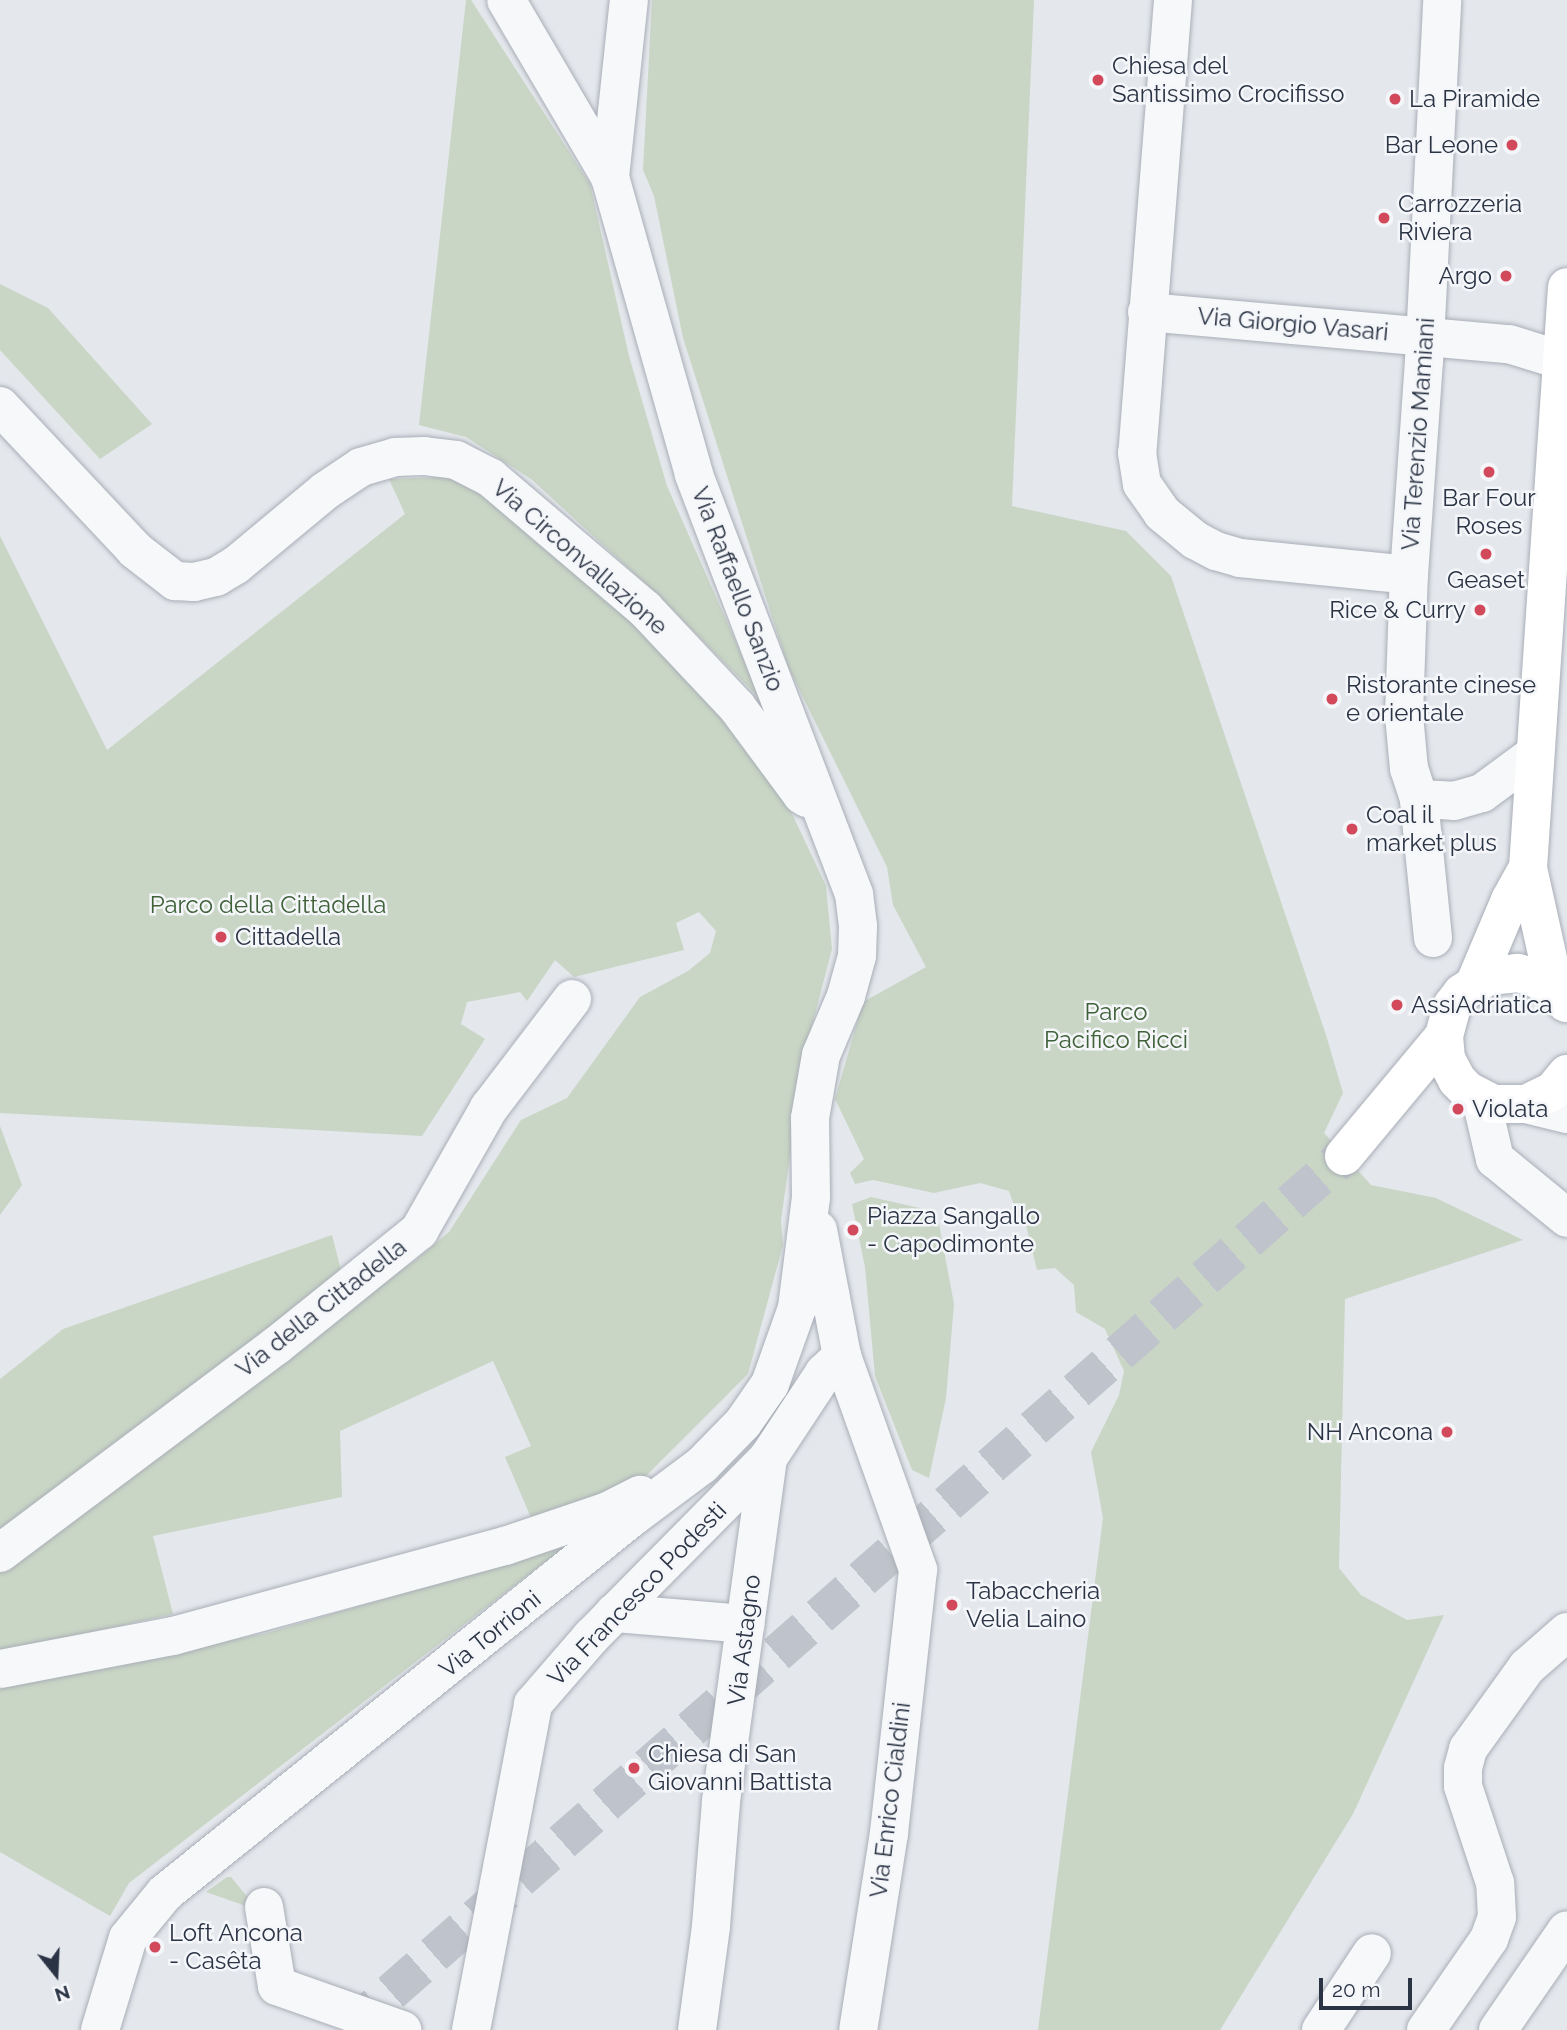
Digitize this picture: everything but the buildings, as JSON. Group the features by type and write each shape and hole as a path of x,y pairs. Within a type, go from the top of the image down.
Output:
{"main road":[{"path":"1561,997 1528,868 1565,362 1567,287"},
{"path":"1475,983 1528,868"},
{"path":"1469,1090 1447,1059 1444,1036 1452,1006 1475,983 1488,976 1518,973 1545,982 1561,997"},
{"path":"1444,1036 1344,1156 1426,1090 1469,1090 1506,1106 1527,1104 1553,1091 1567,1074"}],"street":[{"name":"Via Raffaello Sanzio","path":"506,0 610,177 694,474 854,894 858,926 857,956 846,996 821,1055 810,1118 811,1197"},
{"path":"610,177 629,0"},
{"path":"1147,312 1173,0"},
{"name":"Via Terenzio Mamiani","path":"1433,937 1419,799 1409,769 1404,715 1409,575 1425,337 1442,0"},
{"name":"Via Giorgio Vasari","path":"1147,312 1509,344 1565,362"},
{"name":"Via Terenzio Mamiani","path":"1147,312 1137,453 1138,474 1154,505 1187,534 1216,551 1240,558 1409,575"},
{"name":"Via Circonvallazione","path":"0,406 135,550 175,581 194,583 216,577 236,565 325,491 361,467 394,457 424,456 456,460 491,478 645,609 737,707 802,795 822,805"},
{"path":"1419,799 1454,802 1482,793 1535,754"},
{"name":"Via della Cittadella","path":"0,1553 276,1346 418,1231 489,1108 572,999"},
{"path":"1469,1090 1495,1159 1567,1218"},
{"path":"1527,1104 1567,1114"},
{"path":"811,1197 842,1356"},
{"name":"Via Torrioni","path":"100,2030 128,1938 165,1894 631,1518 702,1465 743,1423 770,1384 797,1308 811,1197"},
{"path":"797,1308 842,1356"},
{"path":"768,1458 824,1373 842,1356"},
{"name":"Via Enrico Cialdini","path":"842,1356 918,1570 889,1833 858,2030"},
{"name":"Via Francesco Podesti","path":"471,2030 533,1704 614,1613 768,1458"},
{"name":"Via Astagno","path":"697,2030 711,1926 721,1801 768,1458"},
{"path":"0,1669 173,1636 505,1546 608,1511 702,1465"},
{"path":"614,1613 746,1624"},
{"path":"1426,2030 1489,1939 1497,1917 1495,1883 1465,1797 1463,1768 1468,1749 1527,1667 1567,1632"},
{"path":"264,1907 277,1986 402,2030"},
{"path":"1498,2030 1567,1930"},
{"path":"1321,2030 1373,1953"}],"green space":[{"path":"466,0 471,0 590,184 629,356 667,486 762,701 660,597 531,479 466,437 419,425"},
{"name":"Parco Pacifico Ricci","path":"652,0 1034,0 1012,506 1126,531 1171,576 1326,1035 1343,1093 1324,1133 1371,1185 1436,1198 1523,1240 1345,1299 1339,1568 1361,1595 1407,1620 1444,1615 1353,1814 1220,2030 1038,2030 1103,1518 1091,1452 1119,1395 1124,1371 1105,1329 1076,1312 1074,1285 1055,1268 1037,1270 1024,1217 1018,1217 1009,1191 980,1183 934,1193 873,1180 855,1184 850,1173 864,1159 835,1099 863,1002 926,967 893,905 887,867 788,667 683,338 654,196 643,170"},
{"path":"0,284 48,308 152,424 100,459 0,350"},
{"name":"Parco della Cittadella","path":"445,477 483,491 646,632 723,710 787,803 826,886 832,949 804,1056 781,1221 783,1245 748,1374 632,1490 532,1520 505,1457 531,1446 493,1361 340,1431 342,1497 153,1536 173,1614 0,1653 0,1572 310,1332 416,1260 449,1232 521,1120 567,1098 640,997 688,971 710,953 716,931 699,912 676,923 684,950 574,977 555,960 527,1001 520,992 467,1002 461,1024 485,1039 422,1136 0,1113 0,536 107,750 405,514 389,479"},
{"path":"0,1126 22,1185 0,1215"},
{"path":"871,1197 924,1209 939,1224 954,1304 946,1398 929,1478 912,1470 875,1376 865,1267 852,1204"},
{"path":"332,1235 341,1270 0,1541 0,1379 63,1329"},
{"path":"580,1535 129,1883 110,1916 0,1852 0,1683 263,1634 495,1567"},
{"path":"231,1877 254,1905 246,1906 206,1892"}],"tunnel":[{"path":"348,2030 1344,1156"}],"place":[{"name":"Chiesa del Santissimo Crocifisso","path":"1098,80"},
{"name":"La Piramide","path":"1395,99"},
{"name":"Bar Leone","path":"1512,145"},
{"name":"Carrozzeria Riviera","path":"1384,218"},
{"name":"Argo","path":"1506,276"},
{"name":"Bar Four Roses","path":"1489,472"},
{"name":"Geaset","path":"1486,554"},
{"name":"Rice & Curry","path":"1480,610"},
{"name":"Ristorante cinese e orientale","path":"1332,699"},
{"name":"Coal il market plus","path":"1352,829"},
{"name":"Cittadella","path":"221,937"},
{"name":"AssiAdriatica","path":"1397,1005"},
{"name":"Violata","path":"1458,1109"},
{"name":"Piazza Sangallo - Capodimonte","path":"853,1230"},
{"name":"NH Ancona","path":"1447,1432"},
{"name":"Tabaccheria Velia Laino","path":"952,1605"},
{"name":"Chiesa di San Giovanni Battista","path":"634,1768"},
{"name":"Loft Ancona - Casêta","path":"155,1947"}]}
